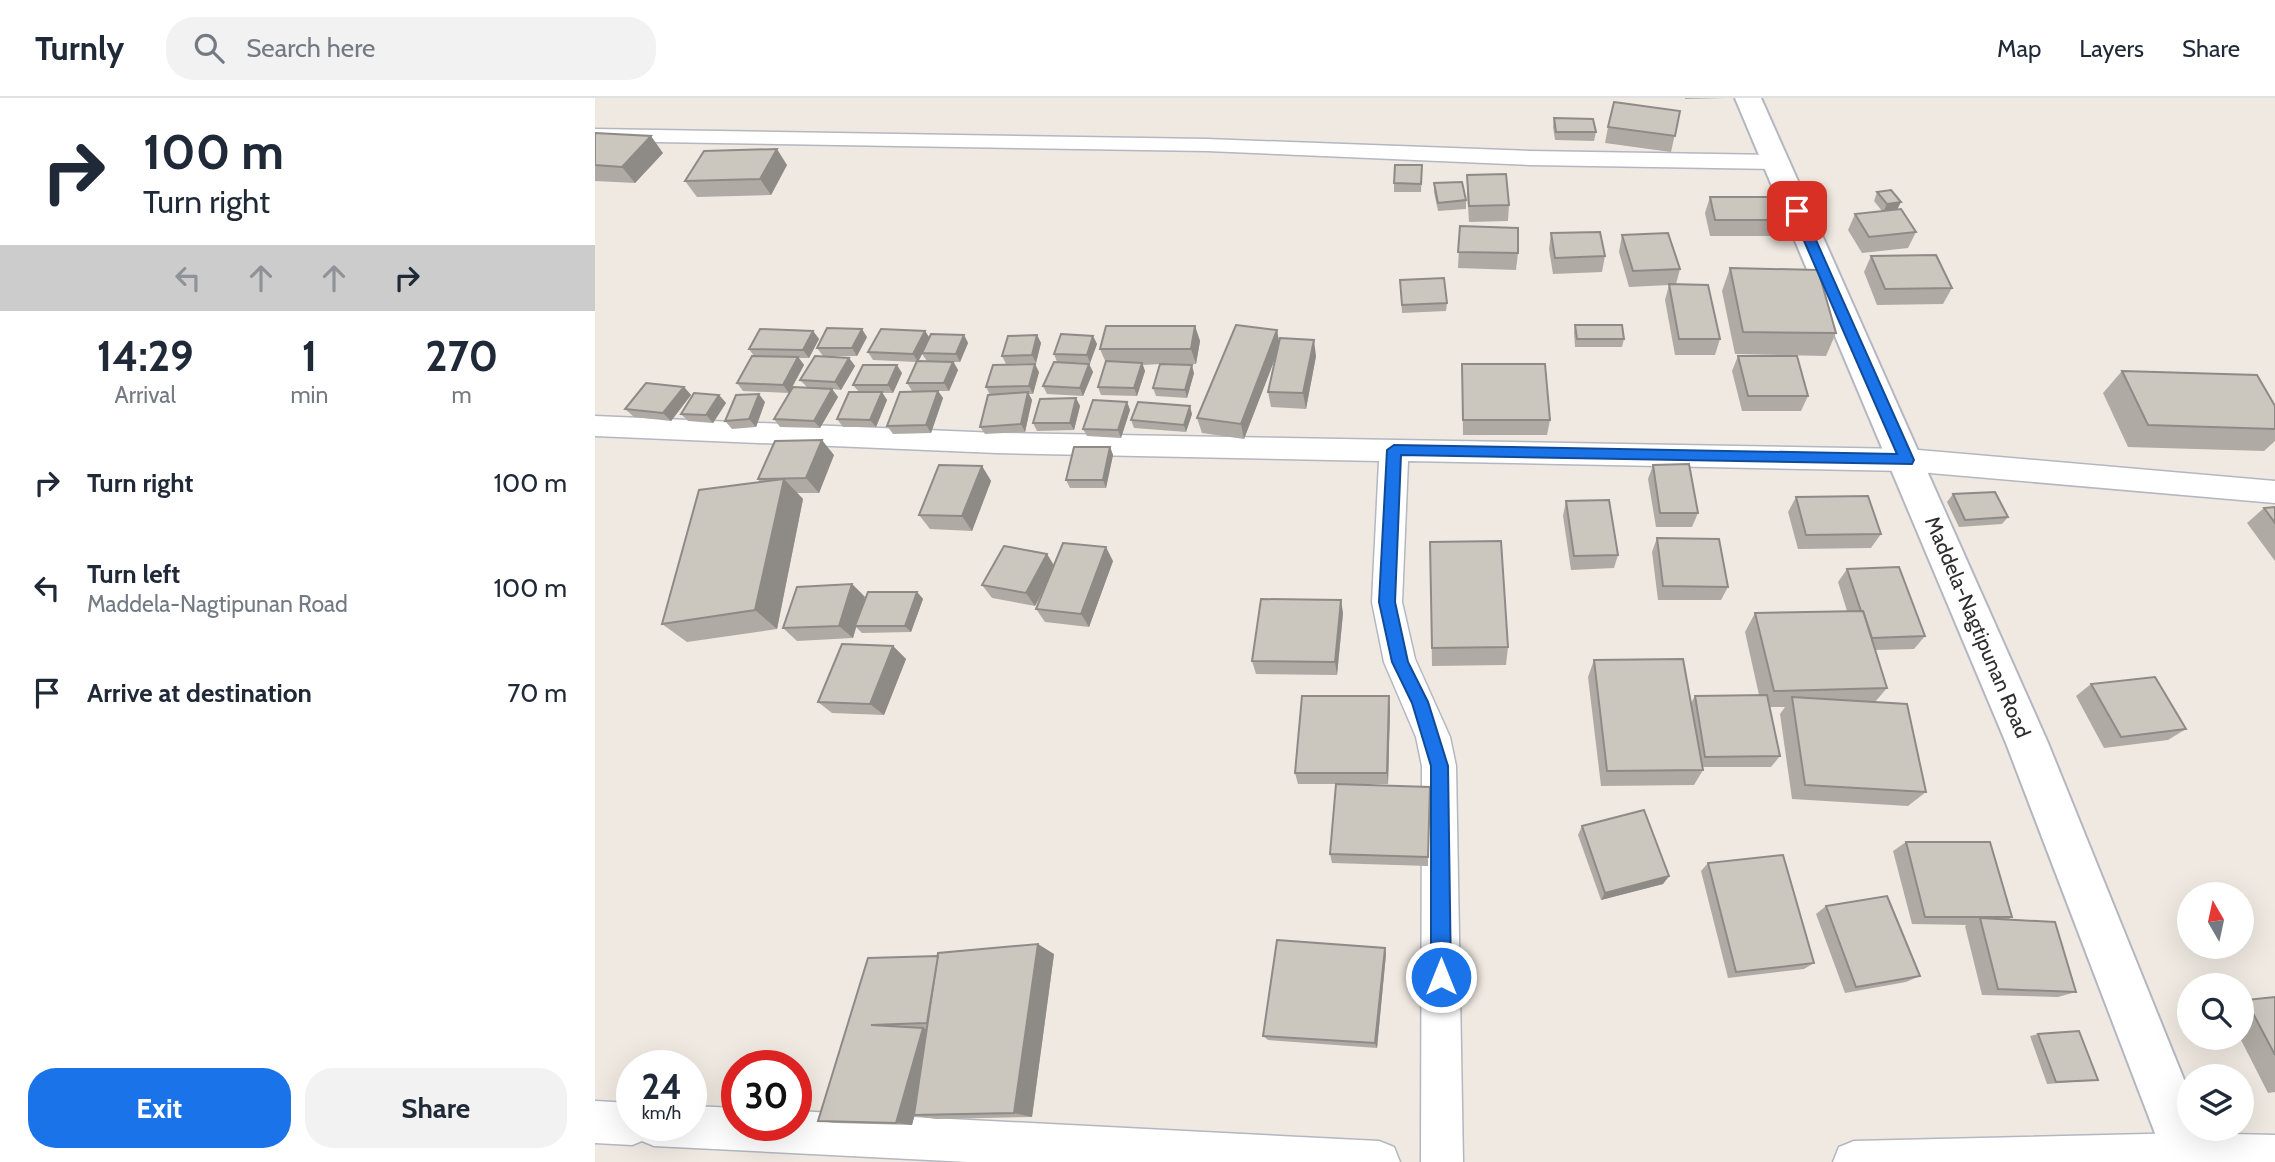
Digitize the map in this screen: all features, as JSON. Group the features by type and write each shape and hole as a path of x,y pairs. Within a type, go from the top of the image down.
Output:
{"main road":[{"name":"Maddela-Nagtipunan Road","path":"1748,98 1907,460 2027,743 2190,1158"}],"street":[{"path":"595,135 1207,145 1530,158 1776,162"},
{"path":"595,426 997,443 1907,460 2275,492"},
{"path":"1394,450 1387,602 1400,662 1413,685 1429,727 1439,766 1442,1162"},
{"path":"595,1122 616,1123"},
{"path":"707,1128 1379,1162"},
{"path":"1854,1162 2275,1156"}],"building":[{"path":"1614,102 1680,111 1675,136 1608,127"},
{"path":"1554,118 1593,119 1596,132 1556,132"},
{"path":"595,133 651,136 622,167 595,165"},
{"path":"777,149 760,179 685,181 704,151"},
{"path":"1395,165 1422,165 1421,184 1394,183"},
{"path":"1506,174 1509,205 1469,206 1467,175"},
{"path":"1462,182 1466,200 1438,203 1434,183"},
{"path":"1891,190 1901,202 1887,204 1877,192"},
{"path":"1710,197 1772,197 1779,220 1715,220"},
{"path":"1901,209 1916,232 1869,237 1855,214"},
{"path":"1460,226 1518,228 1518,253 1458,252"},
{"path":"1600,232 1605,256 1555,258 1551,233"},
{"path":"1668,233 1680,269 1633,271 1622,235"},
{"path":"1936,255 1952,288 1885,289 1871,256"},
{"path":"1730,268 1818,270 1836,333 1743,332"},
{"path":"1444,278 1447,303 1402,305 1400,280"},
{"path":"1669,284 1708,285 1720,339 1679,339"},
{"path":"1236,325 1277,330 1241,424 1197,418"},
{"path":"1575,325 1622,325 1624,339 1577,339"},
{"path":"1106,326 1195,326 1191,349 1100,349"},
{"path":"827,328 862,329 852,348 817,348"},
{"path":"760,329 813,331 803,350 749,349"},
{"path":"881,329 925,331 913,354 868,352"},
{"path":"931,334 964,335 956,354 922,353"},
{"path":"1061,334 1093,336 1087,355 1054,354"},
{"path":"1037,335 1032,355 1002,356 1008,336"},
{"path":"1280,338 1314,340 1303,393 1268,392"},
{"path":"752,356 798,357 783,385 737,383"},
{"path":"815,356 849,358 835,382 800,380"},
{"path":"1738,356 1797,356 1808,396 1748,396"},
{"path":"917,361 953,362 944,383 907,383"},
{"path":"1106,361 1142,363 1134,388 1098,387"},
{"path":"1054,362 1089,364 1080,388 1043,386"},
{"path":"1035,364 1029,386 986,387 993,365"},
{"path":"1160,364 1192,365 1185,390 1153,388"},
{"path":"1462,364 1545,364 1550,420 1463,420"},
{"path":"863,365 897,365 888,385 853,385"},
{"path":"2122,371 2257,375 2275,406 2275,429 2148,425"},
{"path":"646,383 684,387 663,413 625,409"},
{"path":"793,387 832,389 814,421 774,419"},
{"path":"938,391 926,425 887,426 900,392"},
{"path":"849,392 882,392 870,420 837,419"},
{"path":"1028,392 1021,424 980,427 988,395"},
{"path":"694,393 719,395 706,415 681,414"},
{"path":"759,394 749,419 725,421 736,395"},
{"path":"1076,398 1070,423 1033,423 1040,399"},
{"path":"1093,400 1127,402 1118,430 1083,429"},
{"path":"1138,402 1190,406 1184,425 1131,420"},
{"path":"822,440 806,478 758,479 775,441"},
{"path":"1074,447 1110,447 1103,480 1066,480"},
{"path":"1689,464 1698,513 1660,513 1653,465"},
{"path":"939,465 982,466 962,516 919,515"},
{"path":"784,479 755,610 662,624 699,490"},
{"path":"1995,492 2008,517 1965,520 1953,494"},
{"path":"1868,496 1881,534 1806,535 1796,497"},
{"path":"1609,500 1618,555 1574,556 1566,501"},
{"path":"2275,507 2275,523 2264,508"},
{"path":"1657,538 1719,539 1728,587 1663,586"},
{"path":"1501,541 1508,647 1432,648 1430,542"},
{"path":"1063,543 1106,547 1081,614 1036,609"},
{"path":"1004,546 1047,554 1026,593 982,585"},
{"path":"1899,567 1925,636 1872,638 1847,569"},
{"path":"852,584 839,626 783,628 797,587"},
{"path":"868,592 917,592 905,626 855,626"},
{"path":"1261,599 1341,600 1335,662 1252,661"},
{"path":"1863,611 1887,688 1774,691 1755,613"},
{"path":"842,644 893,646 870,704 818,702"},
{"path":"1683,659 1703,770 1607,771 1594,660"},
{"path":"2155,677 2186,729 2121,737 2091,684"},
{"path":"1767,695 1780,756 1705,757 1695,696"},
{"path":"1302,696 1389,696 1387,773 1295,773"},
{"path":"1792,697 1907,704 1926,792 1805,785"},
{"path":"1336,784 1430,787 1428,857 1330,854"},
{"path":"1644,810 1669,876 1605,893 1582,826"},
{"path":"1906,842 1990,842 2012,917 1925,917"},
{"path":"1783,855 1814,963 1736,972 1708,863"},
{"path":"1887,896 1920,976 1856,987 1826,906"},
{"path":"1980,918 2055,922 2076,992 1998,989"},
{"path":"1277,940 1385,948 1375,1043 1263,1036"},
{"path":"1038,944 1014,1113 914,1115 938,953"},
{"path":"938,956 927,1023 871,1025 923,1028 896,1123 818,1121 868,958"},
{"path":"2275,997 2275,1055 2254,1015 2254,999"},
{"path":"2079,1031 2098,1080 2056,1082 2038,1034"}],"route":[{"path":"1441,977 1439,766 1433,737 1420,702 1400,662 1387,602 1394,450 1907,460 1797,211"}]}
